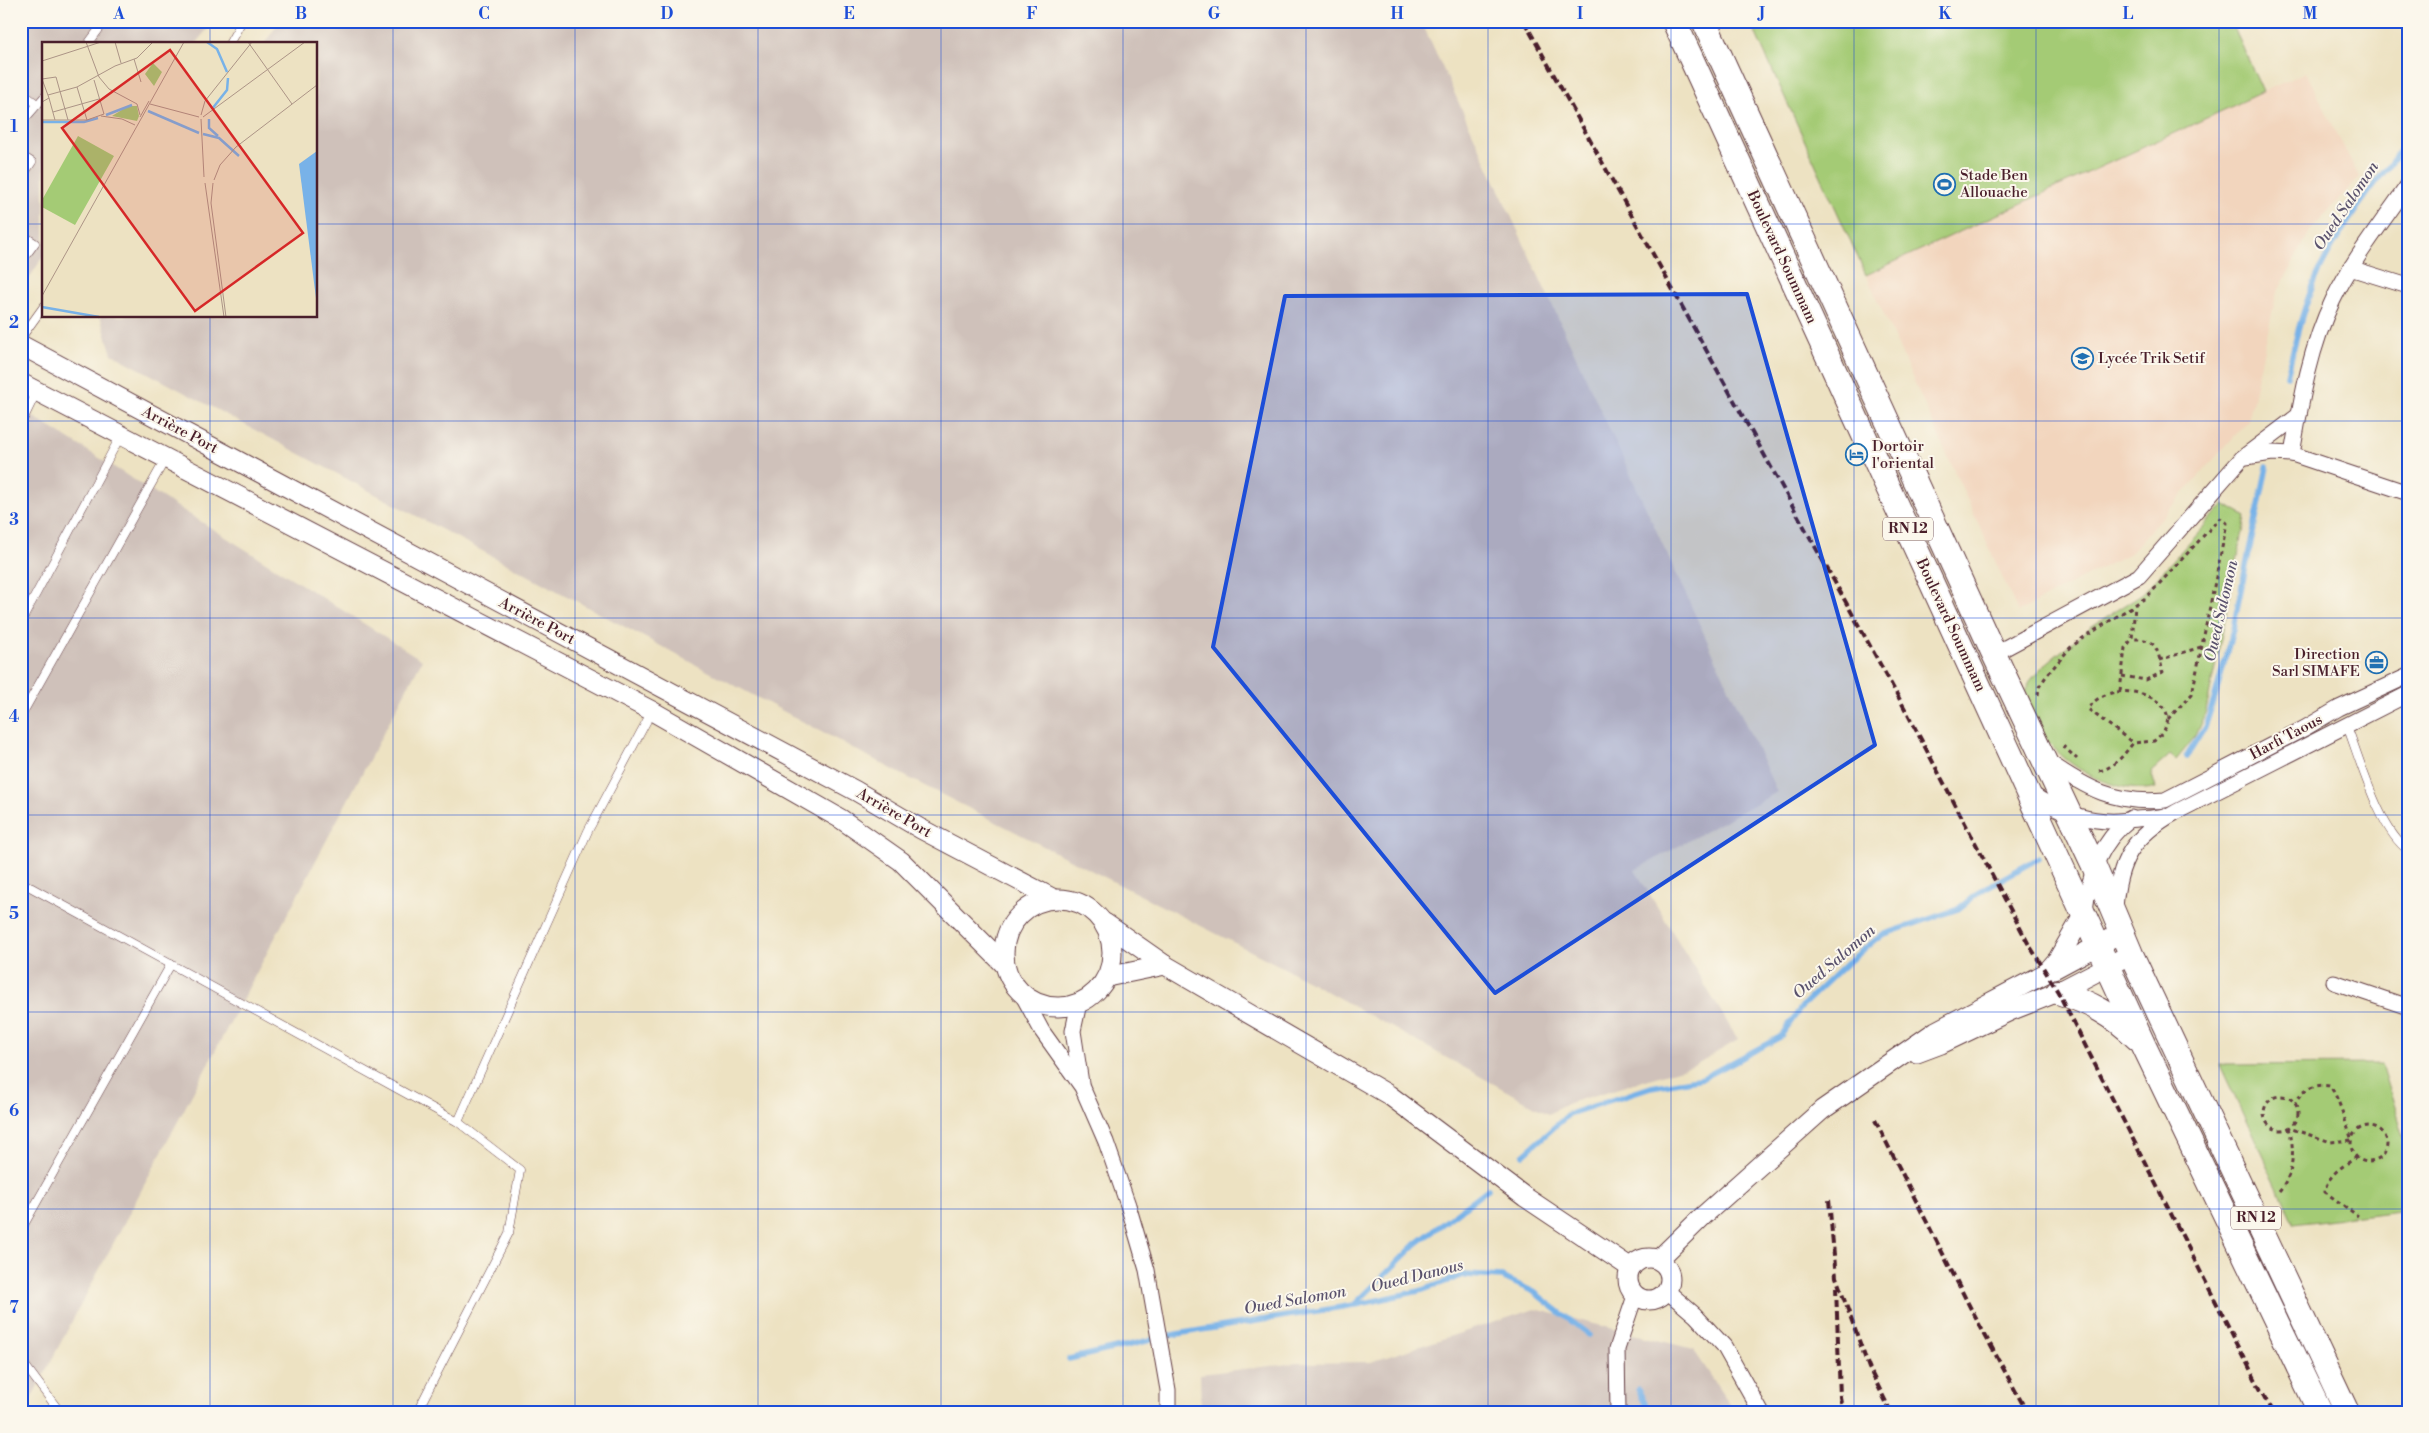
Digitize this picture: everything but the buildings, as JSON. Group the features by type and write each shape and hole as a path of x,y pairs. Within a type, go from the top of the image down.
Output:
{"main road":[{"name":"Boulevard Soummam","path":"1674,21 2143,1042"},
{"name":"Boulevard Soummam","path":"1704,21 1994,654 2049,750 2069,813 2094,866 2131,954 2347,1412"},
{"path":"2052,983 2109,1014 2143,1042"},
{"name":"RN 12","path":"2143,1042 2320,1412"}],"street":[{"path":"2292,454 2299,415 2319,335 2332,301 2350,268 2408,185"},
{"path":"2350,268 2408,286"},
{"name":"Arrière Port","path":"21,345 856,791 921,829 1052,898"},
{"name":"Arrière Port","path":"29,387 652,711 841,819 901,861 1005,965"},
{"path":"1994,654 2139,576 2242,458 2299,415"},
{"path":"2242,458 2262,454 2292,454 2408,493"},
{"name":"Harfi Taous","path":"2084,914 2088,885 2094,866 2105,846 2129,820 2140,812 2304,728 2339,708 2408,676"},
{"name":"Harfi Taous","path":"2118,925 2118,877 2124,860 2147,830 2176,812 2408,694"},
{"name":"Harfi Taous","path":"2049,750 2074,779 2106,795 2145,802 2165,800"},
{"name":"Harfi Taous","path":"2028,791 2052,806 2069,813 2104,821 2123,822 2141,820 2176,812"},
{"path":"1022,994 1034,1002 1049,1007 1064,1007 1079,1003 1100,988 1107,977 1113,959 1112,941 1104,923 1095,912 1082,903 1067,899 1052,898 1034,903 1020,914 1009,929 1004,947 1005,965 1011,981 1022,994 1042,1031 1082,1087 1106,1142 1128,1205 1147,1270 1168,1390 1168,1412"},
{"path":"2052,983 2058,959 2084,914"},
{"path":"1104,923 1165,965 1389,1095 1524,1197 1631,1268"},
{"path":"2103,955 2118,925"},
{"path":"1659,1260 1704,1215 1822,1110 1897,1060 1941,1044 2010,1011 2052,983 2103,955 2131,954"},
{"path":"1107,977 1165,965"},
{"path":"2334,982 2408,1007"},
{"path":"1079,1003 1073,1031 1082,1087"},
{"path":"1653,1258 1659,1260 1669,1270 1670,1285 1667,1291 1656,1300 1648,1301 1635,1296 1628,1286 1631,1268 1640,1259 1653,1258"},
{"path":"1667,1291 1695,1315 1724,1346 1761,1412"},
{"path":"1618,1412 1617,1349 1635,1296"}],"lane":[{"path":"89,42 105,21"},
{"path":"230,42 242,21"},
{"path":"21,92 38,104"},
{"path":"21,118 24,120 42,99"},
{"path":"21,155 32,162 21,178"},
{"path":"21,234 35,243 27,254 21,251"},
{"path":"21,338 42,309"},
{"path":"21,424 29,387"},
{"path":"21,622 121,435"},
{"path":"21,716 166,458"},
{"path":"458,1122 588,831 652,711"},
{"path":"2347,726 2381,814 2398,843 2408,850"},
{"path":"21,882 458,1122 520,1170 508,1233 417,1412"},
{"path":"21,1230 171,964"},
{"path":"21,1360 60,1412"}],"path":[{"path":"2038,700 2039,687 2070,648 2147,598 2220,518 2228,523 2192,694 2168,719"},
{"path":"2120,691 2125,648 2132,640 2135,606"},
{"path":"2122,676 2146,680 2162,672 2157,648 2150,641 2132,640"},
{"path":"2159,660 2202,647"},
{"path":"2096,772 2112,766 2133,743 2154,741 2166,729 2168,719 2166,709 2160,702 2136,691 2120,691 2094,700 2088,709 2133,743"},
{"path":"2049,750 2082,764"},
{"path":"2295,1103 2302,1093 2314,1086 2330,1086 2336,1095 2341,1114 2352,1140 2352,1147 2357,1157 2367,1162 2378,1160 2386,1151 2387,1140 2380,1129 2369,1126 2357,1130 2352,1140"},
{"path":"2279,1192 2287,1182 2293,1154 2289,1128 2298,1115 2295,1103 2286,1096 2280,1095 2269,1100 2263,1115 2268,1125 2278,1130 2289,1128 2332,1142 2352,1140"},
{"path":"2357,1157 2342,1166 2332,1176 2325,1185 2325,1192 2358,1216"}],"highlighted area":[{"path":"1747,294 1875,745 1495,993 1213,647 1285,296"}],"shaded area":[{"path":"21,21 214,21 197,42 42,42 42,258 21,291"},
{"path":"280,21 1421,21 1777,792 1635,870 1738,1040 1695,1065 1569,1103 1548,1114 1290,971 905,776 112,354 101,318 318,318 318,42 265,42"},
{"name":"Lycée Trik Setif","path":"2306,72 2359,177 2310,231 2276,295 2248,421 2130,553 2018,612 1866,275"},
{"path":"21,409 422,660 24,1412 21,1412"},
{"path":"1535,1309 1693,1349 1735,1412 1201,1412 1200,1374 1298,1363 1371,1362"}],"green space":[{"name":"Stade Ben Allouache","path":"1750,21 2231,21 2263,92 1866,275"},
{"path":"2224,504 2246,517 2206,711 2194,738 2176,760 2170,755 2151,772 2156,788 2121,787 2087,774 2058,752 2036,725 2025,692 2030,681 2042,667 2092,626 2143,593"},
{"path":"2382,1064 2408,1150 2408,1210 2294,1224 2220,1065"}],"waterway":[{"name":"Oued Salomon","path":"2287,376 2308,299 2327,256 2360,205 2408,140"},
{"name":"Oued Salomon","path":"2187,756 2205,727 2215,697 2232,633 2267,467"},
{"name":"Oued Salomon","path":"1523,1155 1569,1114 1651,1087 1703,1078 1780,1037 1803,1005 1847,963 1882,935 1958,909 1982,890 2039,858"},
{"name":"Oued Salomon","path":"1069,1359 1177,1334 1354,1305 1416,1244 1488,1189"},
{"name":"Oued Danous","path":"1356,1305 1423,1290 1464,1275 1502,1277 1534,1292 1589,1335"},
{"name":"Oued Danous","path":"1638,1389 1649,1412"}],"railway":[{"path":"1524,21 1905,709 2028,943 2058,992 2272,1412"},
{"path":"1875,1120 1973,1313 2027,1412"},
{"path":"1829,1200 1836,1277 1869,1368 1891,1412"},
{"path":"1836,1287 1840,1397 1843,1412"}],"place":[{"name":"Stade Ben Allouache","path":"1944,184"},
{"name":"Lycée Trik Setif","path":"2082,358"},
{"name":"Dortoir l'oriental","path":"1856,455"},
{"name":"Direction Sarl SIMAFE","path":"2376,663"}]}
